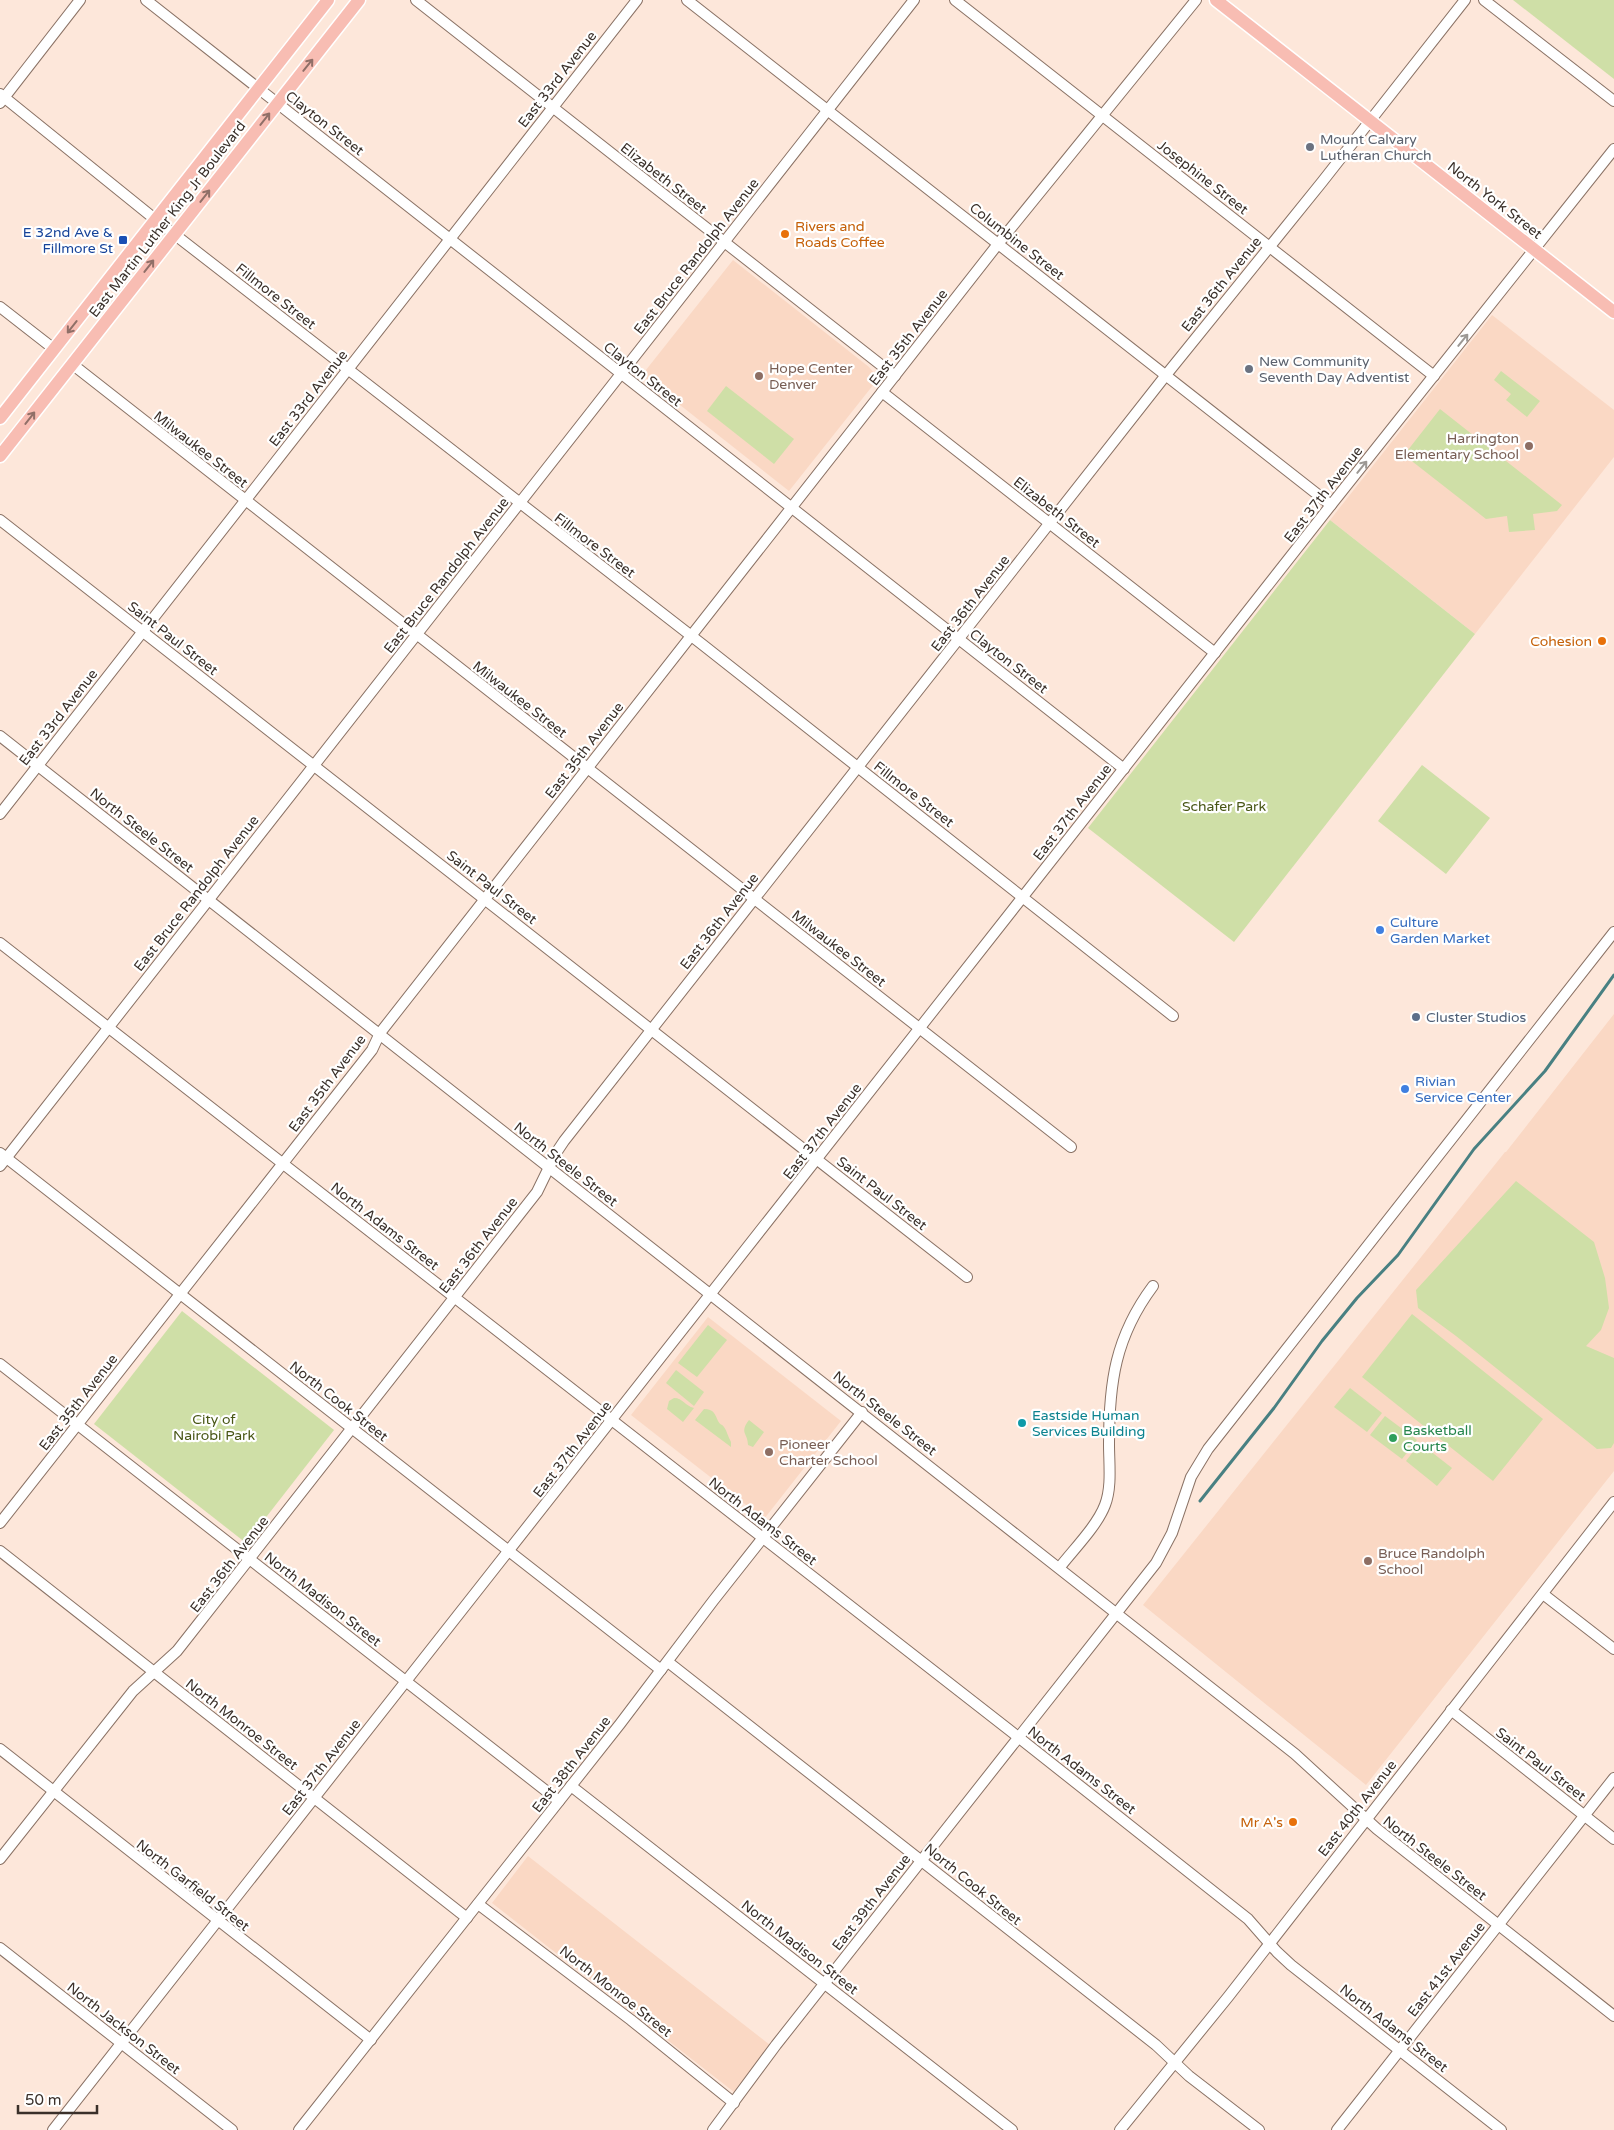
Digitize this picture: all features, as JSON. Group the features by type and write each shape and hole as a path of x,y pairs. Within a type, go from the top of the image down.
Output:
{"main road":[{"name":"East Martin Luther King Jr Boulevard","path":"0,418 328,0"},
{"name":"East Martin Luther King Jr Boulevard","path":"0,456 359,0"},
{"name":"North York Street","path":"1216,0 1614,312"}],"street":[{"path":"2,98 80,0"},
{"name":"Clayton Street","path":"146,0 1124,769"},
{"name":"Elizabeth Street","path":"416,0 895,376"},
{"name":"East 33rd Avenue","path":"0,814 637,0"},
{"name":"Columbine Street","path":"686,0 1331,505"},
{"name":"East Bruce Randolph Avenue","path":"2,1159 209,900 914,0"},
{"name":"Josephine Street","path":"955,0 1434,376"},
{"name":"East 35th Avenue","path":"0,1523 372,1050 380,1033 998,244 1196,0"},
{"name":"East 36th Avenue","path":"0,1860 133,1691 177,1651 250,1559 537,1192 548,1168 564,1141 1166,375 1370,121 1464,0"},
{"path":"1484,0 1614,101"},
{"name":"Fillmore Street","path":"2,98 519,504 1023,896 1173,1016"},
{"name":"East 37th Avenue","path":"53,2130 1331,505 1614,149"},
{"path":"0,307 54,350"},
{"name":"Milwaukee Street","path":"72,364 1071,1146"},
{"name":"Elizabeth Street","path":"882,392 1215,653"},
{"name":"Saint Paul Street","path":"0,520 967,1277"},
{"name":"North Steele Street","path":"0,736 380,1033 548,1168 1117,1612 1295,1754 1365,1820 1614,2016"},
{"name":"East 39th Avenue","path":"713,2130 776,2045 1146,1575 1168,1543 1187,1485 1208,1449 1614,932"},
{"name":"North Adams Street","path":"0,943 1018,1737 1248,1919 1291,1965 1501,2130"},
{"name":"North Cook Street","path":"2,1159 180,1294 661,1670"},
{"path":"1060,1567 1099,1517 1105,1506 1109,1483 1109,1410 1113,1372 1126,1329 1153,1286"},
{"name":"North Madison Street","path":"0,1364 559,1802"},
{"name":"East 38th Avenue","path":"299,2130 559,1802 862,1412"},
{"name":"East 40th Avenue","path":"1120,2130 1614,1502"},
{"name":"North Monroe Street","path":"0,1551 467,1918"},
{"path":"1543,1594 1614,1649"},
{"name":"North Cook Street","path":"668,1662 1156,2045 1190,2076 1259,2130"},
{"name":"Saint Paul Street","path":"1450,1710 1614,1839"},
{"name":"North Garfield Street","path":"0,1749 371,2040"},
{"name":"East 41st Avenue","path":"1337,2130 1614,1778"},
{"name":"North Madison Street","path":"571,1786 1012,2130"},
{"name":"North Monroe Street","path":"478,1904 631,2020 734,2103"},
{"name":"North Jackson Street","path":"0,1948 232,2130"}],"shaded area":[{"name":"Hope Center Denver","path":"733,260 869,367 874,373 874,384 789,491 642,375"},
{"path":"1492,315 1614,410 1614,457 1475,634 1330,520"},
{"path":"1614,1014 1614,1471 1366,1785 1143,1605 1506,1152"},
{"path":"708,1317 841,1421 764,1519 631,1415"},
{"path":"528,1856 770,2045 734,2092 492,1903"}],"green space":[{"path":"1513,0 1614,0 1614,79"},
{"path":"1501,371 1540,401 1527,417 1506,400 1511,394 1494,380"},
{"path":"726,386 794,439 774,464 707,411"},
{"path":"1440,409 1562,505 1557,511 1533,514 1535,530 1509,532 1507,516 1486,519 1404,455"},
{"name":"Schafer Park","path":"1330,520 1475,634 1234,942 1088,828"},
{"path":"1422,765 1490,818 1446,874 1378,821"},
{"path":"1516,1181 1594,1242 1605,1278 1609,1308 1601,1330 1586,1346 1614,1358 1614,1443 1611,1448 1597,1449 1456,1336 1418,1308 1416,1290"},
{"name":"City of Nairobi Park","path":"182,1311 334,1430 246,1543 94,1424"},
{"path":"1412,1314 1543,1419 1493,1481 1362,1377"},
{"path":"708,1325 727,1340 697,1377 678,1363"},
{"path":"676,1370 704,1392 694,1406 666,1383"},
{"path":"1350,1388 1382,1413 1367,1432 1334,1407"},
{"path":"674,1398 680,1399 688,1406 694,1408 683,1422 667,1409 669,1401"},
{"path":"704,1409 710,1410 715,1414 719,1423 726,1430 731,1447 695,1420"},
{"name":"Basketball Courts","path":"1385,1416 1417,1440 1402,1459 1370,1435"},
{"path":"749,1420 764,1432 753,1447 748,1445 744,1430"},
{"path":"1420,1443 1452,1468 1437,1486 1406,1461"}],"waterway":[{"path":"1200,1501 1274,1408 1322,1341 1357,1298 1398,1255 1474,1149 1545,1071 1614,975"}],"place":[{"name":"Mount Calvary Lutheran Church","path":"1310,147"},
{"name":"Rivers and Roads Coffee","path":"785,234"},
{"name":"E 32nd Ave & Fillmore St","path":"123,240"},
{"name":"New Community Seventh Day Adventist","path":"1249,369"},
{"name":"Hope Center Denver","path":"759,376"},
{"name":"Harrington Elementary School","path":"1529,446"},
{"name":"Cohesion","path":"1602,641"},
{"name":"Culture Garden Market","path":"1380,930"},
{"name":"Cluster Studios","path":"1416,1017"},
{"name":"Rivian Service Center","path":"1405,1089"},
{"name":"Eastside Human Services Building","path":"1022,1423"},
{"name":"Basketball Courts","path":"1393,1438"},
{"name":"Pioneer Charter School","path":"769,1452"},
{"name":"Bruce Randolph School","path":"1368,1561"},
{"name":"Mr A's","path":"1293,1822"}]}
